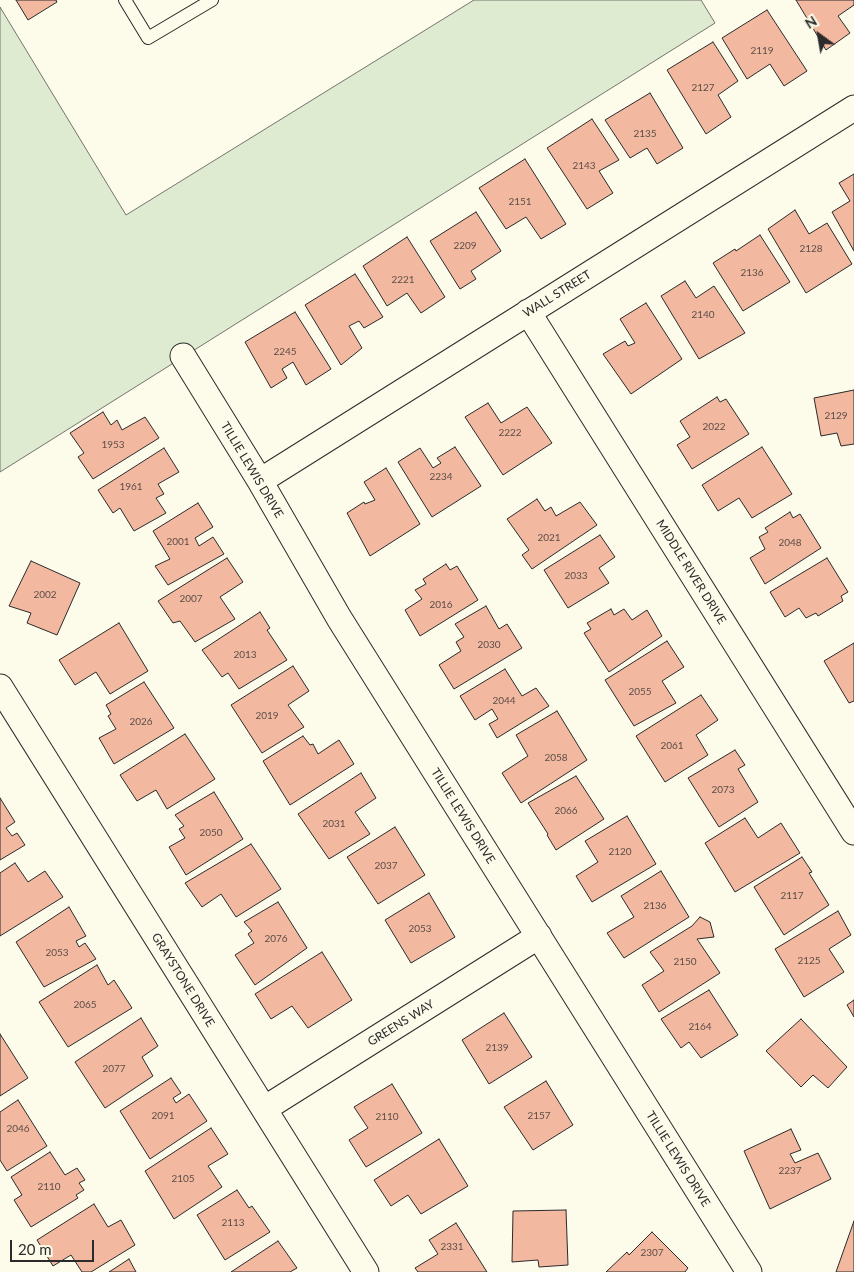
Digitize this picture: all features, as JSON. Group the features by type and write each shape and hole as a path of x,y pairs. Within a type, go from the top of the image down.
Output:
{"street":[{"name":"WALL STREET","path":"260,481 854,108"},
{"name":"MIDDLE RIVER DRIVE","path":"528,312 847,805 854,832"},
{"name":"TILLIE LEWIS DRIVE","path":"183,356 260,481 339,618 749,1272"},
{"name":"GRAYSTONE DRIVE","path":"0,687 366,1272"},
{"name":"GREENS WAY","path":"264,1109 539,936"}],"lane":[{"path":"125,0 148,38 212,0"}],"green space":[{"path":"474,0 701,0 715,23 0,472 0,7 126,215"}],"building":[{"path":"16,0 56,0 57,2 28,20"},
{"path":"796,0 854,0 854,5 838,16 850,33 826,50"},
{"path":"767,10 807,71 784,86 770,64 747,79 722,38"},
{"path":"713,42 738,81 718,95 731,117 706,134 667,70"},
{"path":"650,93 683,148 657,164 647,148 630,158 605,120"},
{"path":"592,119 619,160 599,171 613,193 587,209 547,148"},
{"path":"525,159 566,224 541,239 526,217 506,229 479,188"},
{"path":"854,174 854,251 832,212 850,201 839,183"},
{"path":"795,210 809,234 827,223 852,264 806,293 768,229"},
{"path":"476,212 501,251 471,271 476,279 460,289 430,241"},
{"path":"760,235 790,282 743,311 713,263"},
{"path":"407,237 445,297 421,313 407,293 387,306 363,266"},
{"path":"355,274 383,317 364,328 359,321 349,326 362,348 341,365 305,305"},
{"path":"685,281 696,298 714,286 745,333 699,359 661,296"},
{"path":"646,303 682,359 631,394 603,354 625,341 628,346 635,343 620,319"},
{"path":"295,312 331,369 306,385 293,362 282,369 287,378 271,388 245,342"},
{"path":"854,390 854,444 841,446 837,433 821,436 814,398"},
{"path":"717,397 720,402 726,399 749,434 692,469 677,445 690,437 680,421"},
{"path":"488,403 501,423 527,407 552,443 503,475 465,417"},
{"path":"103,412 111,425 117,420 122,430 145,417 159,438 93,479 78,457 84,453 70,433"},
{"path":"455,447 481,486 432,517 398,462 420,448 433,468 441,463 437,458"},
{"path":"762,447 792,494 752,518 739,498 718,511 702,485"},
{"path":"164,448 179,472 158,484 164,494 156,498 166,513 134,531 120,508 113,513 98,490"},
{"path":"386,468 420,524 370,556 347,513 364,502 365,504 375,500 364,482"},
{"path":"537,499 545,511 551,507 556,516 580,502 597,525 532,569 522,555 529,550 507,519"},
{"path":"198,503 213,527 195,538 199,546 213,537 224,554 168,585 155,566 170,559 153,531"},
{"path":"790,512 793,518 800,514 821,548 765,584 750,558 765,549 759,537 768,532 765,528"},
{"path":"600,535 615,557 599,568 609,583 568,608 544,570"},
{"path":"227,558 243,582 220,597 235,619 195,642 180,621 173,623 158,601"},
{"path":"827,558 848,592 841,596 843,601 818,616 816,613 806,618 799,608 785,617 770,592"},
{"path":"31,561 80,583 57,635 27,623 31,613 9,606"},
{"path":"446,564 450,570 457,566 478,600 420,636 405,610 422,599 415,590 426,584 423,579"},
{"path":"486,606 499,629 507,624 522,648 454,689 439,665 461,651 456,642 464,637 455,624"},
{"path":"611,609 614,615 624,609 632,620 647,610 662,636 609,672 584,633 591,629 587,623"},
{"path":"260,612 270,628 267,630 287,660 239,689 228,673 222,677 202,650"},
{"path":"119,623 148,671 110,694 96,672 75,685 59,660"},
{"path":"667,641 684,667 662,681 676,703 634,726 605,680"},
{"path":"854,643 854,701 849,703 824,661"},
{"path":"293,666 309,691 288,705 304,727 262,753 231,705"},
{"path":"505,669 522,696 536,688 549,706 497,738 489,724 498,719 492,709 475,720 460,696"},
{"path":"144,682 174,728 114,764 99,738 116,729 108,716 111,714 106,705"},
{"path":"701,695 718,720 696,735 708,755 665,782 636,736"},
{"path":"557,711 587,760 521,803 502,773 528,756 516,735"},
{"path":"185,734 215,779 167,809 156,790 137,801 120,775"},
{"path":"303,736 310,745 313,744 318,754 339,740 354,764 290,805 263,761"},
{"path":"735,750 745,765 738,769 758,802 719,827 688,778"},
{"path":"361,773 376,798 355,812 370,834 329,859 298,814"},
{"path":"576,776 604,819 556,850 528,803"},
{"path":"214,792 243,839 186,875 169,847 185,838 179,829 184,826 175,815"},
{"path":"0,798 15,822 6,828 12,836 17,833 25,845 0,860"},
{"path":"627,816 656,864 592,902 576,876 598,862 585,841"},
{"path":"745,818 758,838 781,823 800,853 735,892 705,843"},
{"path":"395,827 425,875 378,904 347,857"},
{"path":"251,844 281,889 236,917 221,894 202,907 185,883"},
{"path":"802,857 812,872 809,873 829,905 784,935 754,887"},
{"path":"15,863 28,882 45,871 63,897 0,936 0,873"},
{"path":"661,871 689,917 624,958 607,933 634,917 621,896"},
{"path":"429,893 455,937 411,963 385,920"},
{"path":"278,902 307,948 255,985 235,955 254,943 248,934 252,931 244,922"},
{"path":"69,907 86,936 76,941 79,947 85,943 96,959 44,987 16,942"},
{"path":"838,911 851,935 829,949 844,972 804,997 775,949"},
{"path":"700,917 710,922 714,937 697,939 720,973 659,1012 642,985 664,971 650,952 692,926"},
{"path":"322,952 352,1000 308,1028 292,1006 271,1019 255,994"},
{"path":"97,965 108,985 114,980 132,1008 68,1047 39,1002"},
{"path":"709,990 738,1035 701,1058 689,1042 681,1048 661,1019"},
{"path":"854,1000 854,1017 847,1005"},
{"path":"504,1013 532,1057 489,1084 462,1040"},
{"path":"141,1018 158,1046 142,1057 153,1076 105,1108 75,1062"},
{"path":"801,1019 847,1067 828,1088 813,1075 801,1087 766,1051"},
{"path":"0,1034 28,1078 0,1096"},
{"path":"171,1078 181,1093 173,1098 176,1103 189,1094 207,1121 150,1159 120,1111"},
{"path":"546,1081 573,1125 533,1150 504,1107"},
{"path":"392,1084 422,1133 366,1167 349,1140 368,1128 354,1107"},
{"path":"18,1100 47,1146 7,1171 0,1160 0,1112"},
{"path":"211,1128 228,1154 208,1166 222,1187 174,1219 145,1171"},
{"path":"791,1129 801,1150 790,1154 795,1163 818,1153 831,1179 770,1209 744,1151"},
{"path":"439,1139 468,1186 421,1214 408,1195 391,1206 374,1180"},
{"path":"50,1152 65,1175 77,1168 85,1180 79,1183 84,1190 76,1195 78,1198 31,1227 14,1200 22,1195 11,1177"},
{"path":"237,1190 249,1208 252,1206 270,1232 225,1260 197,1215"},
{"path":"94,1204 108,1227 121,1220 135,1245 91,1272 82,1272 71,1255 53,1266 37,1240"},
{"path":"566,1210 568,1265 539,1267 538,1260 512,1262 513,1211"},
{"path":"854,1221 854,1272 836,1272"},
{"path":"456,1223 487,1272 418,1272 415,1268 438,1254 429,1240"},
{"path":"652,1232 688,1268 685,1272 606,1272 627,1252 629,1255"},
{"path":"278,1241 297,1268 290,1272 231,1272"},
{"path":"129,1259 136,1272 109,1272"}]}
